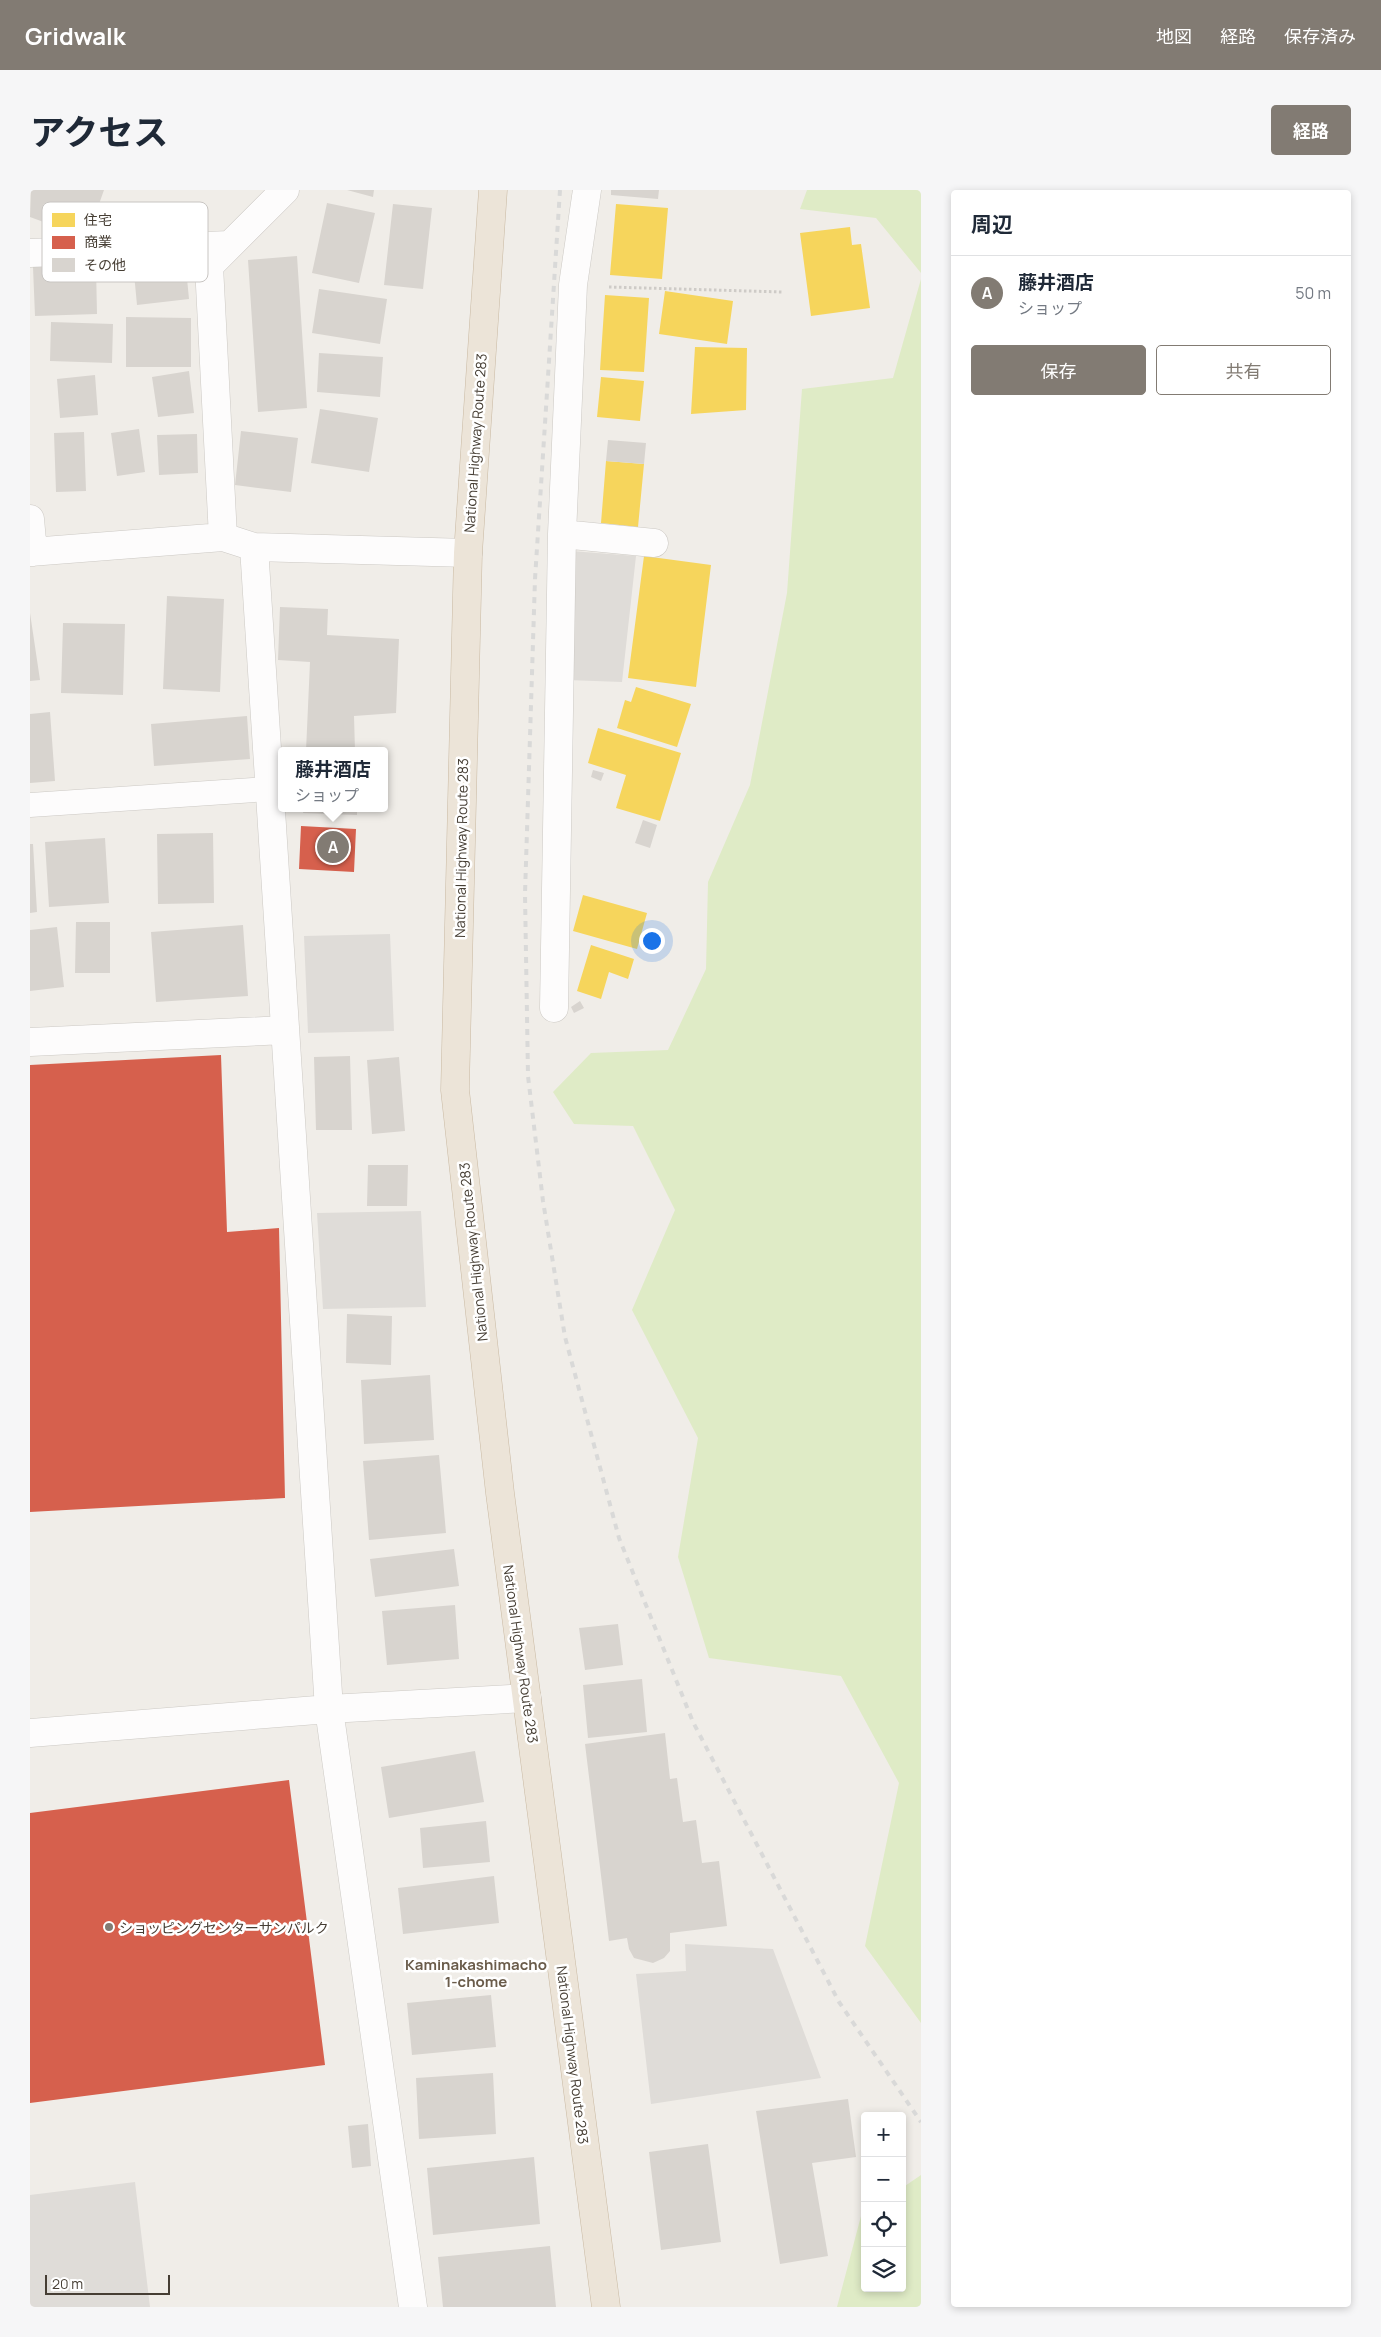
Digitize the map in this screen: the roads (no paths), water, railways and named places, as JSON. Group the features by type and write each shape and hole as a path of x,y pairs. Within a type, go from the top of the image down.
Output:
{"highway":[{"name":"National Highway Route 283","path":"493,190 468,553 455,1090 500,1493 606,2307"}],"street":[{"path":"223,537 208,266 284,190"},
{"path":"554,1008 562,534 574,285 587,190"},
{"path":"208,246 230,245"},
{"path":"30,519 31,552 223,537 254,548 468,553"},
{"path":"562,534 654,543"},
{"path":"254,548 329,1709 412,2307"},
{"path":"30,1042 285,1030"},
{"path":"30,1733 329,1709 527,1698"}],"lane":[{"path":"30,805 269,789"}],"railway":[{"path":"560,190 535,579 525,894 528,1076 543,1201 565,1337 619,1538 693,1722 839,2002 921,2122"}],"place":[{"name":"藤井酒店","path":"333,847"},
{"name":"ショッピングセンターサンパルク","path":"109,1927"}],"district":[{"name":"Kaminakashimacho 1-chome","path":"476,1972"}]}
